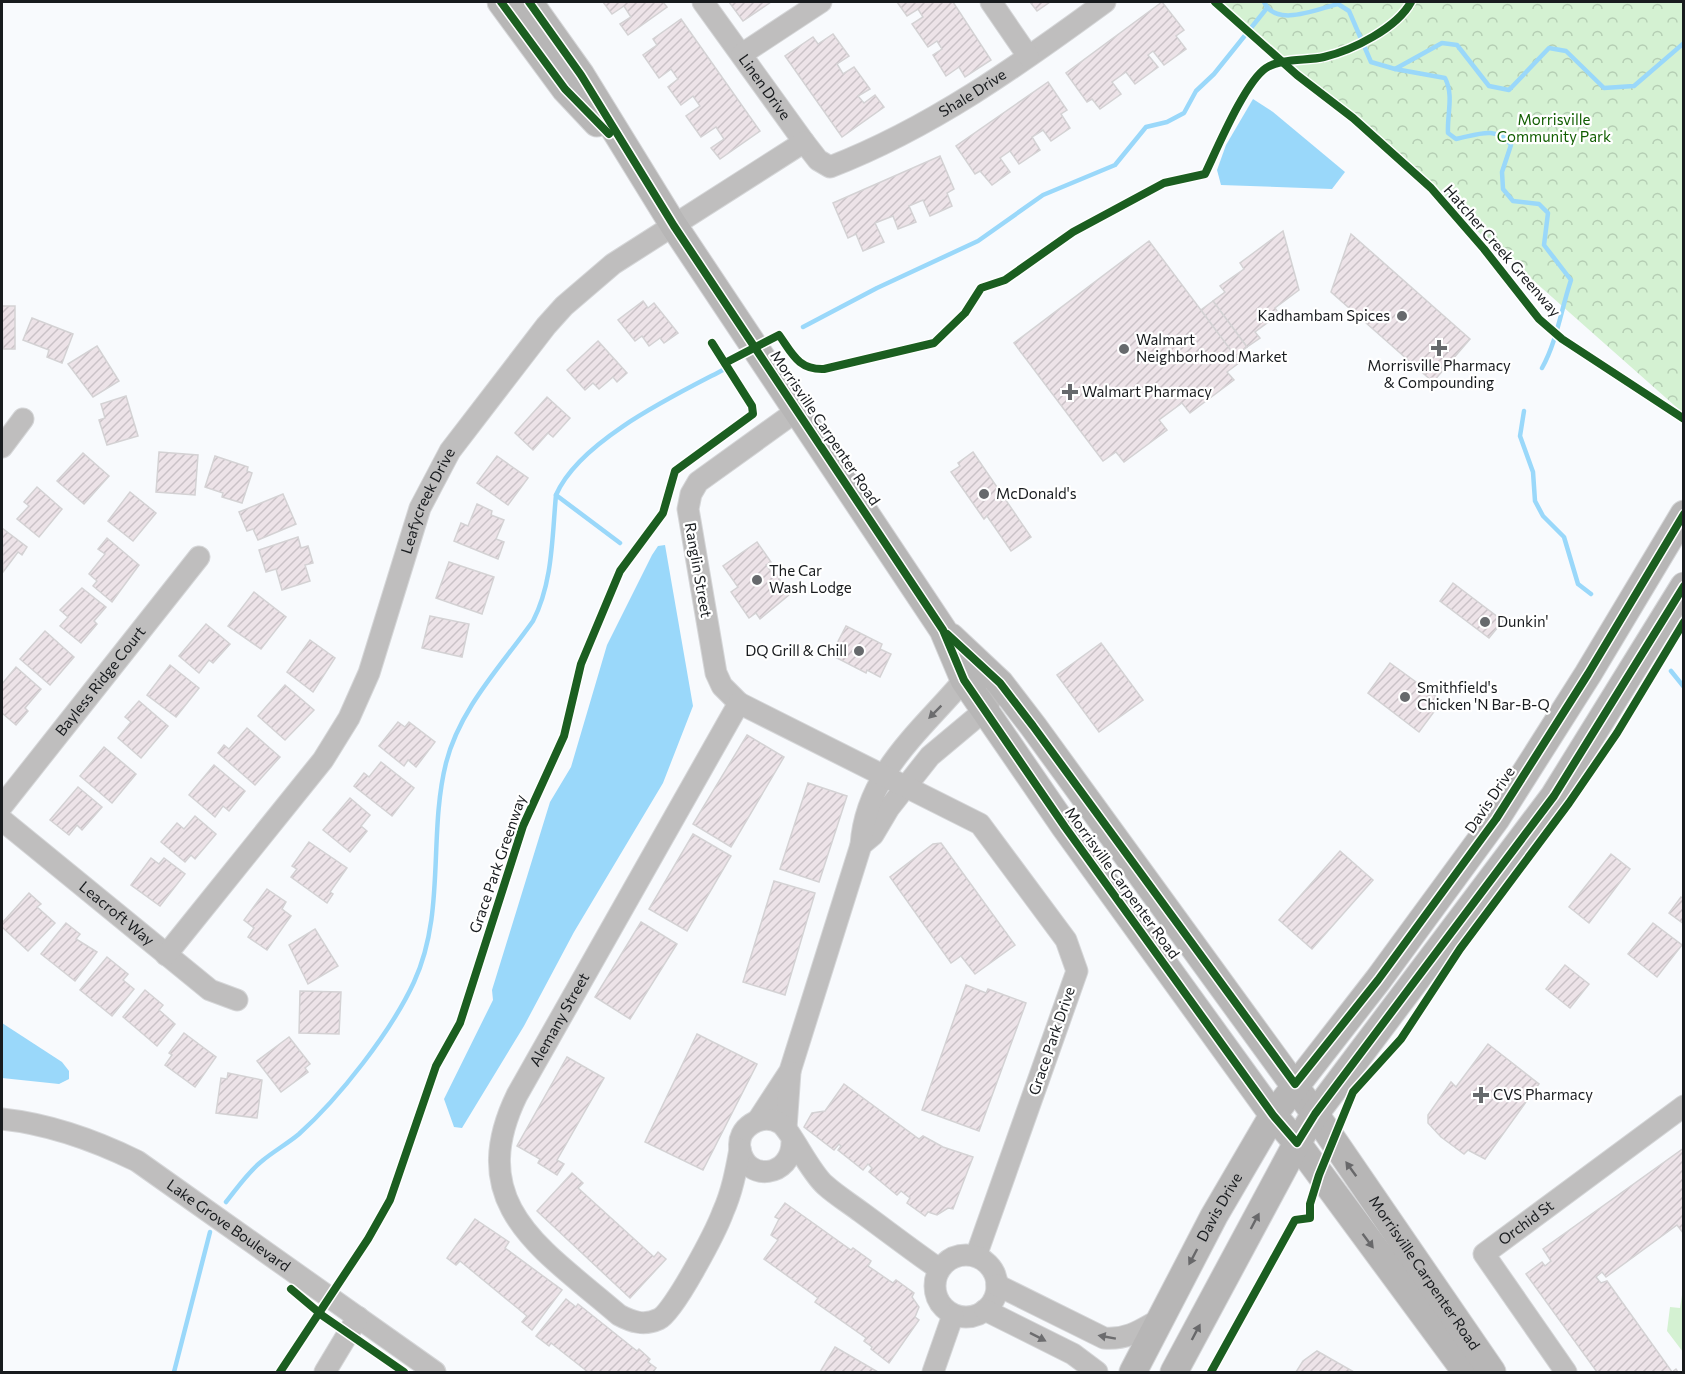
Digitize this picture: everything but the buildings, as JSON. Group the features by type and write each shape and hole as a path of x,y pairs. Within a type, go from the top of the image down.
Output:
{"main road":[{"name":"Morrisville Carpenter Road","path":"501,2 564,89 626,151"},
{"name":"Morrisville Carpenter Road","path":"529,2 581,75 674,226 943,630 964,681 1065,827 1273,1114 1297,1143 1466,1372"},
{"name":"Davis Drive","path":"1133,1372 1214,1216 1273,1114 1294,1084 1378,980 1496,819 1588,674 1683,514"},
{"path":"1174,1372 1297,1143 1315,1114 1554,796 1683,586"},
{"name":"Morrisville Carpenter Road","path":"943,630 1000,683 1294,1084 1492,1372"}],"street":[{"name":"Linen Drive","path":"703,2 804,142 818,160 830,167"},
{"path":"742,54 821,2"},
{"path":"991,2 1028,56"},
{"name":"Shale Drive","path":"830,167 907,134 955,105 1106,2"},
{"name":"Leafycreek Drive","path":"166,955 323,760 345,725 369,673 420,508 450,451 465,429 564,306 613,264 804,142"},
{"name":"Ranglin Street","path":"739,703 722,686 716,673 688,508 691,494 698,482 798,410"},
{"path":"2,447 23,419"},
{"name":"Bayless Ridge Court","path":"2,806 199,557"},
{"path":"824,1185 772,1171 754,1169 742,1157 740,1149 742,1135 758,1120 790,1071 861,844 862,825 881,776 911,736 964,681 1000,683 985,710 930,756 904,787 873,836 861,844"},
{"path":"739,703 904,787"},
{"name":"Alemany Street","path":"739,703 517,1095 505,1119 499,1154 499,1174 505,1195 520,1225 619,1315 631,1322 645,1323 667,1314 684,1289 722,1215 733,1185 740,1149"},
{"name":"Grace Park Drive","path":"904,787 980,824 1066,940 1077,971 976,1256"},
{"name":"Leacroft Way","path":"2,820 210,990 237,1000"},
{"path":"772,1171 790,1158 790,1071"},
{"name":"Orchid St","path":"1566,1372 1484,1254 1683,1106"},
{"name":"Lake Grove Boulevard","path":"2,1119 61,1131 110,1148 136,1161 435,1372"},
{"path":"758,1120 773,1120 789,1135 824,1185 939,1269"},
{"name":"Alemany Street","path":"722,1215 744,1190 772,1171"},
{"path":"955,1256 976,1256 991,1267 997,1285 996,1294 985,1310 970,1317 953,1315 944,1309 934,1290 939,1269 955,1256"},
{"path":"997,1285 1104,1338 1116,1339 1133,1335 1160,1319"},
{"path":"985,1310 1073,1354 1097,1372"},
{"path":"933,1372 953,1315"},
{"path":"325,1372 358,1317"}],"green space":[{"name":"Morrisville Community Park","path":"1218,2 1683,2 1683,413 1258,37"},
{"path":"1682,1295 1683,1352 1667,1331 1670,1307 1680,1308"}],"water":[{"path":"1253,99 1273,112 1345,172 1332,189 1221,185 1217,170 1226,145"},
{"path":"665,545 693,706 663,783 574,932 524,1026 462,1128 454,1127 444,1099 493,1000 492,990 550,802 571,767 607,645 652,555 658,546"},
{"path":"2,1023 62,1062 69,1071 69,1079 59,1084 2,1078"}],"waterway":[{"path":"1264,2 1270,10 1287,15 1298,15 1338,4 1349,11 1371,62 1395,69 1442,43 1457,45 1489,86 1509,90 1549,48 1566,51 1604,88 1634,86 1684,43"},
{"path":"803,327 877,288 978,241 1043,195 1115,165 1146,127 1167,122 1184,113 1196,91 1214,74 1267,8"},
{"path":"1395,69 1445,78 1450,98 1448,133 1456,139 1486,133 1493,133 1505,139 1511,145 1502,172 1503,189 1513,201 1539,204 1548,213 1544,245 1571,280 1555,336 1542,368"},
{"path":"226,1202 252,1170 299,1134 331,1102 378,1043 414,982 424,956 430,929 438,818 446,763 461,724 483,688 533,621 540,606 548,575 556,495 568,475 585,456 606,439 654,407 723,370"},
{"path":"1524,411 1520,436 1533,472 1535,501 1543,516 1564,537 1578,584 1591,594"},
{"path":"556,495 620,543"},
{"path":"1671,671 1684,687"},
{"path":"174,1372 210,1232"}],"cycle path":[{"path":"501,2 565,89 609,134"},
{"path":"529,2 581,75 674,226 943,630 964,680 1065,827 1273,1115 1297,1143 1315,1114 1554,796 1684,586"},
{"name":"Hatcher Creek Greenway","path":"1215,2 1297,75 1353,118 1431,188 1484,249 1539,319 1562,339 1684,419"},
{"path":"725,363 779,335 797,359 815,369 824,369 934,343 965,313 981,288 1005,280 1073,232 1164,183 1205,174 1249,87 1266,68 1286,61 1324,57 1348,49 1373,37 1396,21 1411,2"},
{"name":"Grace Park Greenway","path":"280,1372 368,1239 390,1200 436,1066 460,1023 523,826 564,736 581,664 620,571 663,513 675,471 753,414 752,406 712,343"},
{"path":"947,634 1000,683 1295,1084 1378,980 1496,819 1588,674 1684,514"},
{"path":"1211,1372 1295,1220 1310,1218 1310,1204 1319,1175 1353,1092 1401,1039 1460,949 1569,803 1617,733 1684,622"},
{"path":"291,1289 323,1316 404,1372"}],"place":[{"name":"Kadhambam Spices","path":"1402,316"},
{"name":"Morrisville Pharmacy & Compounding","path":"1439,348"},
{"name":"Walmart Neighborhood Market","path":"1124,349"},
{"name":"Walmart Pharmacy","path":"1070,392"},
{"name":"McDonald's","path":"984,494"},
{"name":"The Car Wash Lodge","path":"757,580"},
{"name":"Dunkin'","path":"1485,622"},
{"name":"DQ Grill & Chill","path":"859,651"},
{"name":"Smithfield's Chicken 'N Bar-B-Q","path":"1405,697"},
{"name":"CVS Pharmacy","path":"1481,1095"}]}
